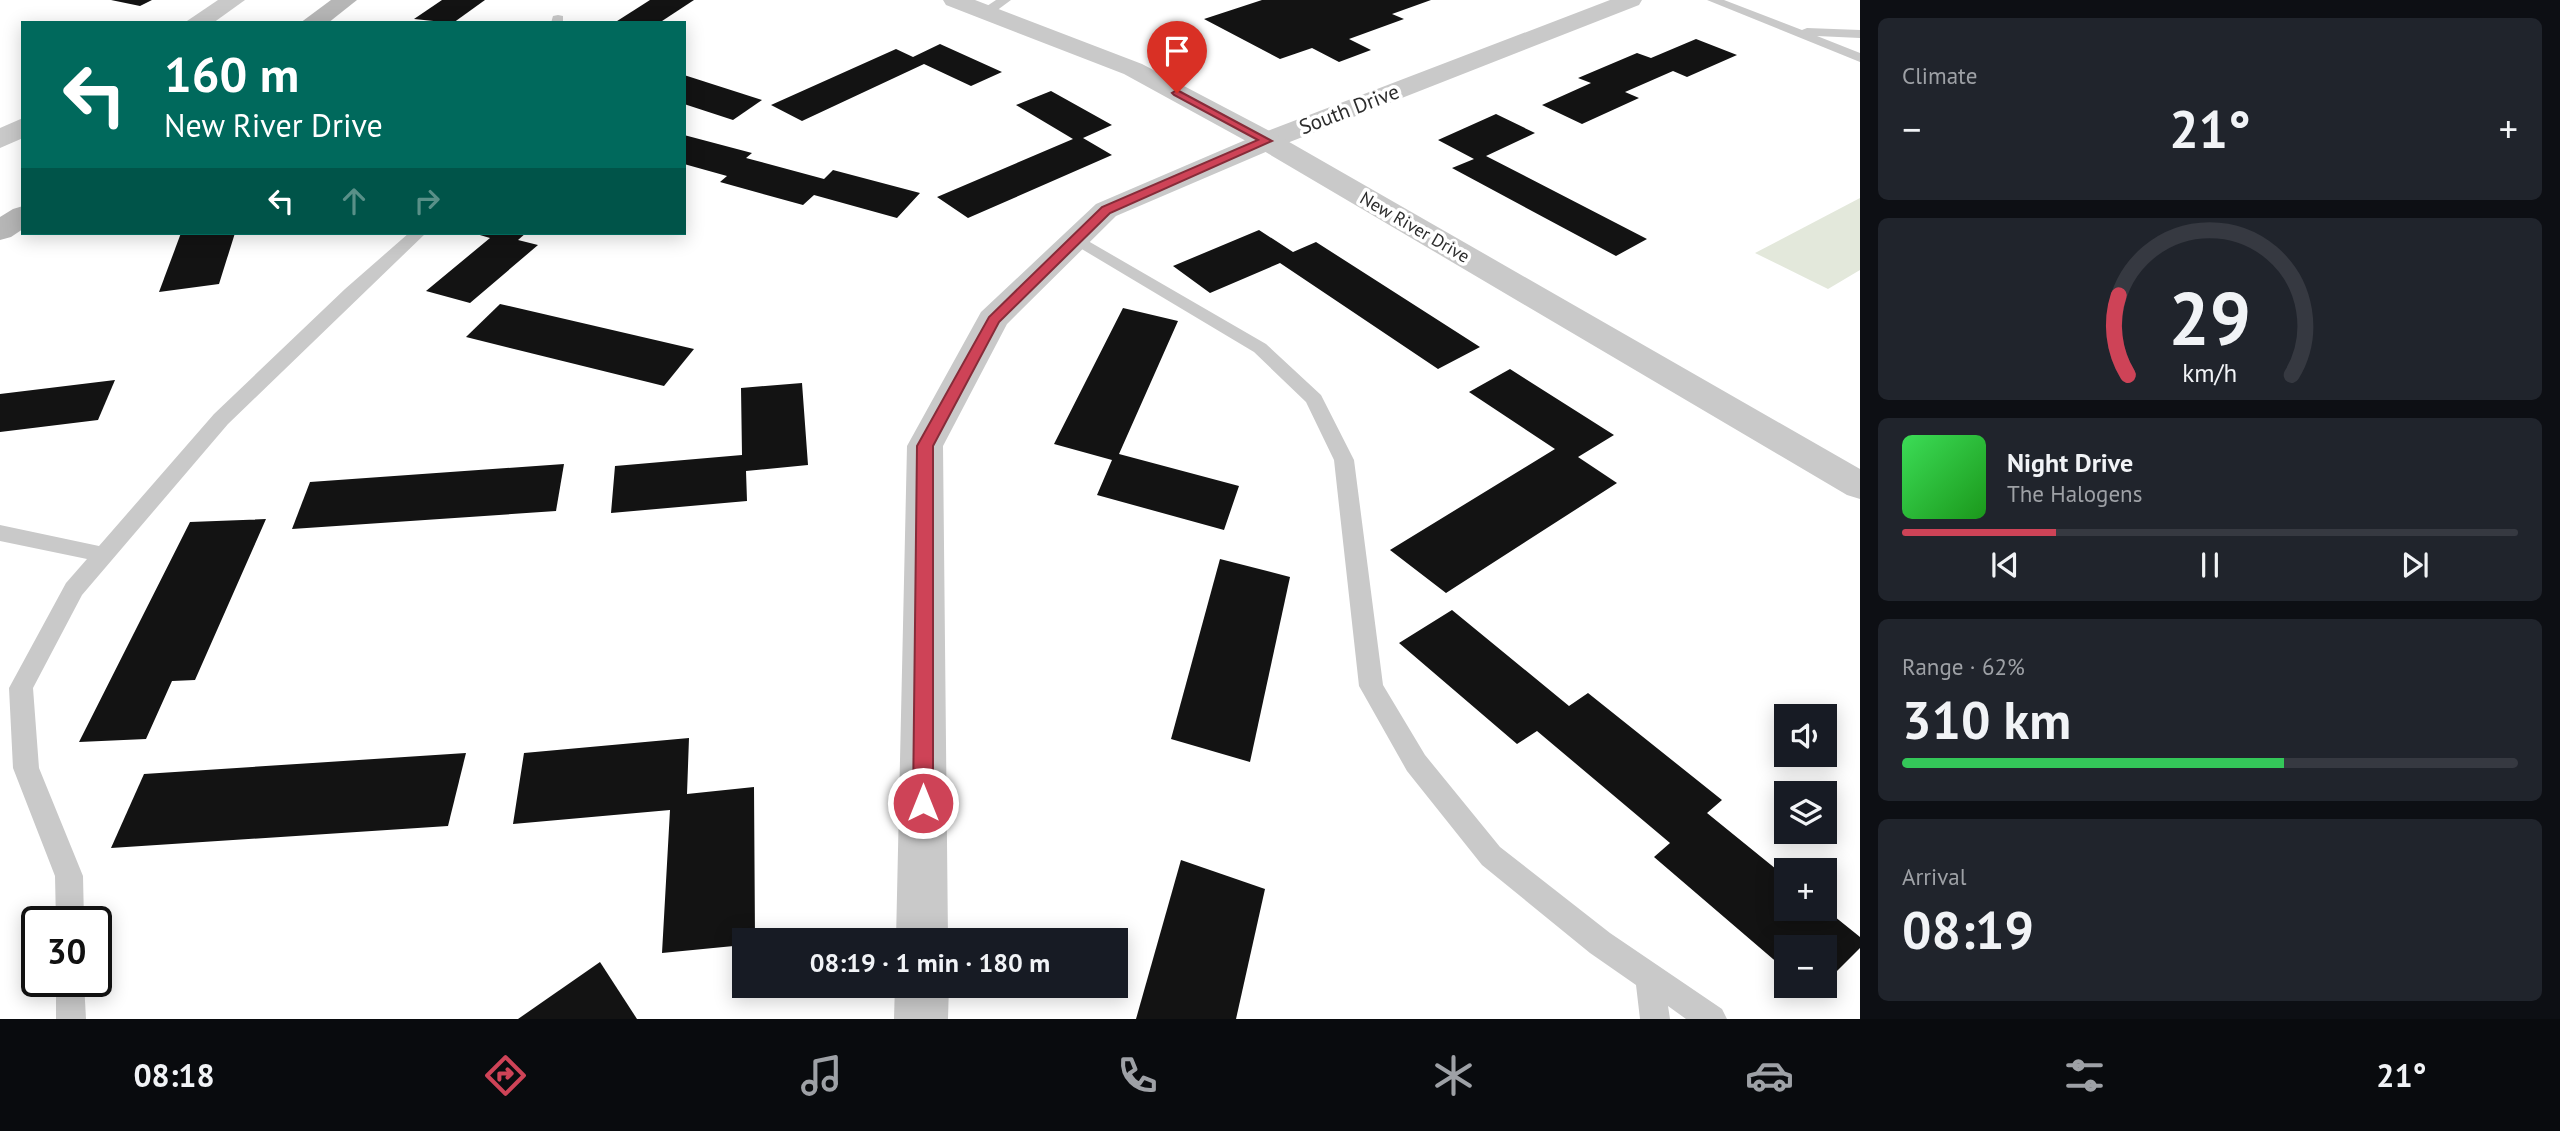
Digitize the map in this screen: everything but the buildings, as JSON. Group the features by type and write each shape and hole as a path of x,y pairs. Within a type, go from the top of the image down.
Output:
{"main road":[{"path":"315,21 346,0"},
{"path":"0,230 21,216"}],"street":[{"path":"199,21 234,0"},
{"name":"New River Drive","path":"954,0 997,5 1133,69 1267,141 1860,486"},
{"name":"South Drive","path":"922,928 925,446 993,320 1106,210 1267,141 1631,0"},
{"path":"0,140 21,127"},
{"path":"921,1019 922,998"}],"lane":[{"path":"1713,0 1860,58"},
{"path":"1794,32 1860,34"},
{"path":"70,906 69,876 26,768 21,688 74,589 221,419 351,293 416,235"},
{"path":"1076,239 1259,348 1314,399 1345,460 1371,686 1416,763 1491,856 1600,943 1712,1019"},
{"path":"0,533 104,555"},
{"path":"1650,977 1655,1019"},
{"path":"70,997 71,1019"}],"shaded area":[{"path":"1860,198 1860,270 1828,289 1755,253"}],"route":[{"path":"923,803 925,446 993,320 1106,210 1267,141 1177,93"}]}
